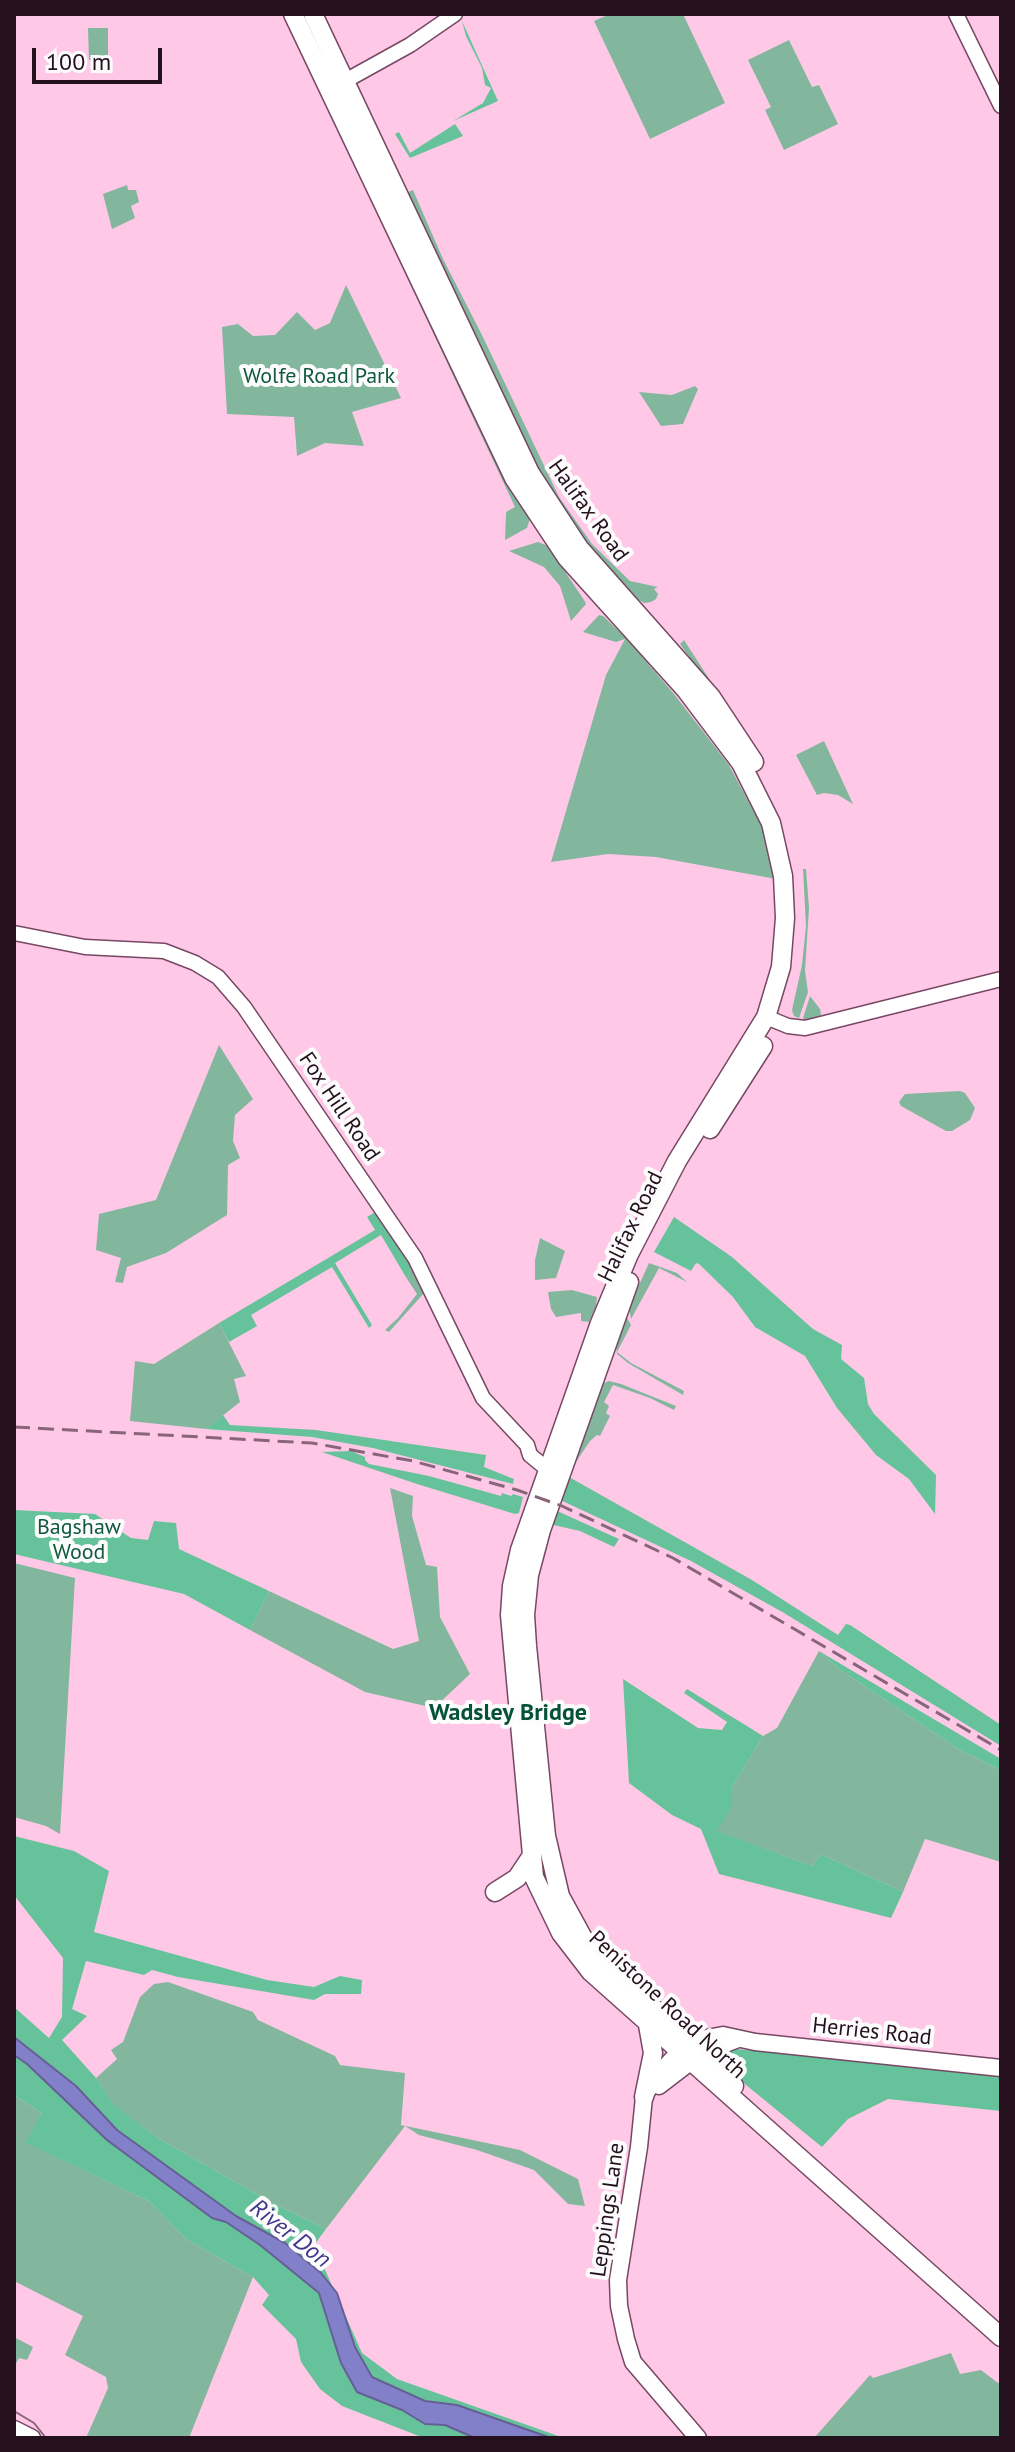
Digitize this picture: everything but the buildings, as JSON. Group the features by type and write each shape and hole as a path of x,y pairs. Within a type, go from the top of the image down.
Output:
{"highway":[{"name":"Halifax Road","path":"293,14 514,478 567,558 644,627"},
{"name":"Halifax Road","path":"313,14 530,473 579,548 644,627 749,776 771,823 783,876 785,918 781,967 771,1020 712,1102 646,1217 612,1291 597,1362 553,1466"},
{"name":"Penistone Road North","path":"553,1466 533,1557 518,1598 512,1655 531,1857 561,1933 579,1960 648,2025 691,2052 1001,2320"},
{"name":"Penistone Road North","path":"518,1598 527,1646 550,1857 545,1889"},
{"path":"495,1892 522,1874 531,1857"},
{"name":"Penistone Road North","path":"545,1889 570,1916 599,1961 691,2052 1001,2337"},
{"path":"644,2102 653,2053 648,2025"}],"main road":[{"name":"Herries Road","path":"691,2052 714,2035 1001,2068"},
{"path":"644,2102 691,2052"},
{"name":"Leppings Lane","path":"644,2102 619,2272 619,2306 633,2362 698,2438"},
{"path":"14,2429 32,2438"}],"street":[{"path":"328,89 347,82 410,45 455,14"},
{"path":"956,14 1001,106"},
{"name":"Fox Hill Road","path":"14,933 66,945 164,951 195,963 218,977 244,1007 415,1258 483,1398 527,1445 553,1466"},
{"path":"771,1020 799,1028 831,1023 1001,979"}],"green space":[{"path":"610,14 683,14 725,103 650,139 594,21"},
{"path":"462,21 498,101 453,121 483,103 491,88 485,85 482,68"},
{"path":"88,28 108,28 108,60 89,60"},
{"path":"789,40 812,87 819,85 838,124 784,150 765,110 771,107 748,60"},
{"path":"455,124 463,136 410,158 395,134 399,132 410,153"},
{"path":"127,185 128,190 136,190 139,202 131,206 135,218 112,229 103,194"},
{"path":"413,190 443,259 559,497 592,544 630,581 658,587 654,589 658,594 656,599 651,602 634,600 558,512 406,193"},
{"path":"373,205 382,216 530,519 527,528 505,540 506,512 515,507"},
{"name":"Wolfe Road Park","path":"346,285 401,398 352,412 364,446 325,443 297,456 294,417 227,414 222,327 238,324 253,336 275,335 297,312 315,330 330,323"},
{"path":"695,386 698,389 683,424 661,426 639,392 672,395"},
{"path":"538,542 548,546 586,604 571,621 560,586 544,567 509,551"},
{"path":"599,615 626,638 729,765 764,831 776,879 656,857 608,854 551,862 606,675 625,639 616,642 583,632"},
{"path":"684,640 715,688 713,691 680,644"},
{"path":"824,741 853,804 838,795 817,795 796,755"},
{"path":"803,869 806,869 809,908 805,971 808,992 799,1018 794,1016 792,1010 802,965 806,926"},
{"path":"810,996 821,1015 805,1020 803,1018"},
{"path":"219,1045 253,1099 235,1115 233,1141 240,1158 228,1165 227,1215 166,1253 127,1267 123,1283 115,1282 121,1258 96,1250 99,1214 156,1200"},
{"path":"965,1093 975,1108 970,1120 952,1131 946,1131 899,1102 905,1094"},
{"path":"377,1211 402,1246 411,1268 407,1279 381,1235 335,1263 372,1325 369,1328 332,1267 251,1315 257,1326 229,1342 219,1323 375,1230 367,1217"},
{"path":"674,1217 732,1257 813,1329 842,1345 841,1359 864,1378 868,1404 874,1414 936,1475 935,1514 909,1479 876,1455 837,1408 805,1356 755,1327 733,1297 699,1264 696,1263 691,1271 654,1252"},
{"path":"540,1238 565,1251 556,1278 535,1280"},
{"path":"402,1246 425,1292 389,1332 385,1330 417,1294 407,1279 411,1268"},
{"path":"649,1263 677,1273 687,1282 659,1268 631,1319 629,1307"},
{"path":"572,1290 597,1297 589,1322 581,1321 581,1313 556,1317 551,1309 548,1292"},
{"path":"626,1316 631,1325 617,1352 631,1363 684,1391 683,1395 628,1363 617,1354 616,1346"},
{"path":"219,1323 246,1376 234,1379 240,1402 206,1429 130,1421 135,1361 154,1364"},
{"path":"609,1381 676,1406 674,1410 613,1385 604,1402 609,1406 606,1413 610,1416 600,1436 590,1441 576,1462 574,1456 604,1383"},
{"path":"223,1415 230,1425 316,1430 486,1455 484,1467 514,1479 513,1484 373,1448 312,1437 206,1429"},
{"path":"351,1451 365,1457 369,1464 429,1476 501,1496 502,1493 523,1497 519,1513 417,1484 322,1452"},
{"path":"569,1477 752,1580 838,1635 846,1624 850,1625 1001,1725 1001,1746 784,1613 691,1561 556,1498 562,1481"},
{"path":"390,1488 413,1496 412,1516 426,1565 437,1567 440,1617 470,1674 434,1708 365,1692 250,1630 269,1591 393,1649 419,1641"},
{"name":"Bagshaw Wood","path":"14,1510 95,1514 131,1538 148,1540 154,1521 176,1523 179,1549 269,1591 250,1630 184,1594 14,1554"},
{"path":"555,1510 619,1539 614,1547 580,1531 549,1524"},
{"path":"14,1563 75,1578 60,1834 46,1826 14,1817"},
{"path":"819,1651 842,1671 963,1752 1001,1770 1001,1862 925,1839 903,1892 821,1854 812,1866 716,1831 730,1808 731,1789 763,1736 777,1728"},
{"path":"819,1651 1001,1759 1001,1770 963,1752 842,1671"},
{"path":"623,1679 698,1728 722,1730 727,1722 684,1693 687,1689 763,1736 731,1789 731,1808 717,1831 812,1866 821,1854 903,1892 891,1918 719,1874 701,1829 672,1815 629,1783"},
{"path":"14,1836 74,1851 109,1871 94,1932 267,1980 314,1987 340,1976 362,1980 361,1994 325,1994 314,2000 152,1970 144,1975 86,1961 72,2009 87,2016 62,2040 96,2078 113,2104 156,2137 267,2200 326,2229 314,2245 362,2353 397,2379 564,2438 424,2438 342,2406 320,2389 301,2362 296,2339 262,2305 269,2295 253,2277 186,2239 149,2201 26,2143 41,2113 14,2095 14,2007 49,2038 62,2017 63,1958 14,1895"},
{"path":"168,1982 253,2012 258,2020 335,2056 340,2065 405,2073 401,2125 520,2150 578,2179 585,2206 568,2204 534,2170 477,2150 419,2135 405,2126 326,2229 267,2200 156,2137 113,2105 96,2078 117,2059 111,2050 123,2042 140,1997 154,1984"},
{"path":"726,2050 1001,2077 1001,2111 888,2099 848,2119 822,2147 724,2067 720,2059"},
{"path":"14,2095 41,2113 27,2143 149,2201 186,2239 253,2277 189,2438 86,2438 108,2388 106,2377 65,2355 83,2316 14,2281"},
{"path":"14,2337 33,2347 27,2360 19,2358 14,2367"},
{"path":"951,2353 960,2374 981,2370 998,2383 1001,2381 1001,2438 814,2438 870,2375 873,2378"}],"shaded area":[{"path":"14,2037 76,2086 117,2130 236,2216 285,2243 321,2273 337,2293 355,2347 372,2377 425,2401 457,2405 551,2438 475,2438 445,2425 425,2424 402,2410 357,2392 341,2363 319,2293 260,2245 226,2222 212,2218 107,2140 14,2055"}],"tram line":[{"path":"14,2411 34,2423 46,2438"}],"railway":[{"path":"14,1427 312,1443 413,1461 517,1490 562,1506 673,1558 1001,1750"}],"district":[{"name":"Wadsley Bridge","path":"508,1713"}],"water label":[{"name":"River Don","path":"290,2234"}]}
